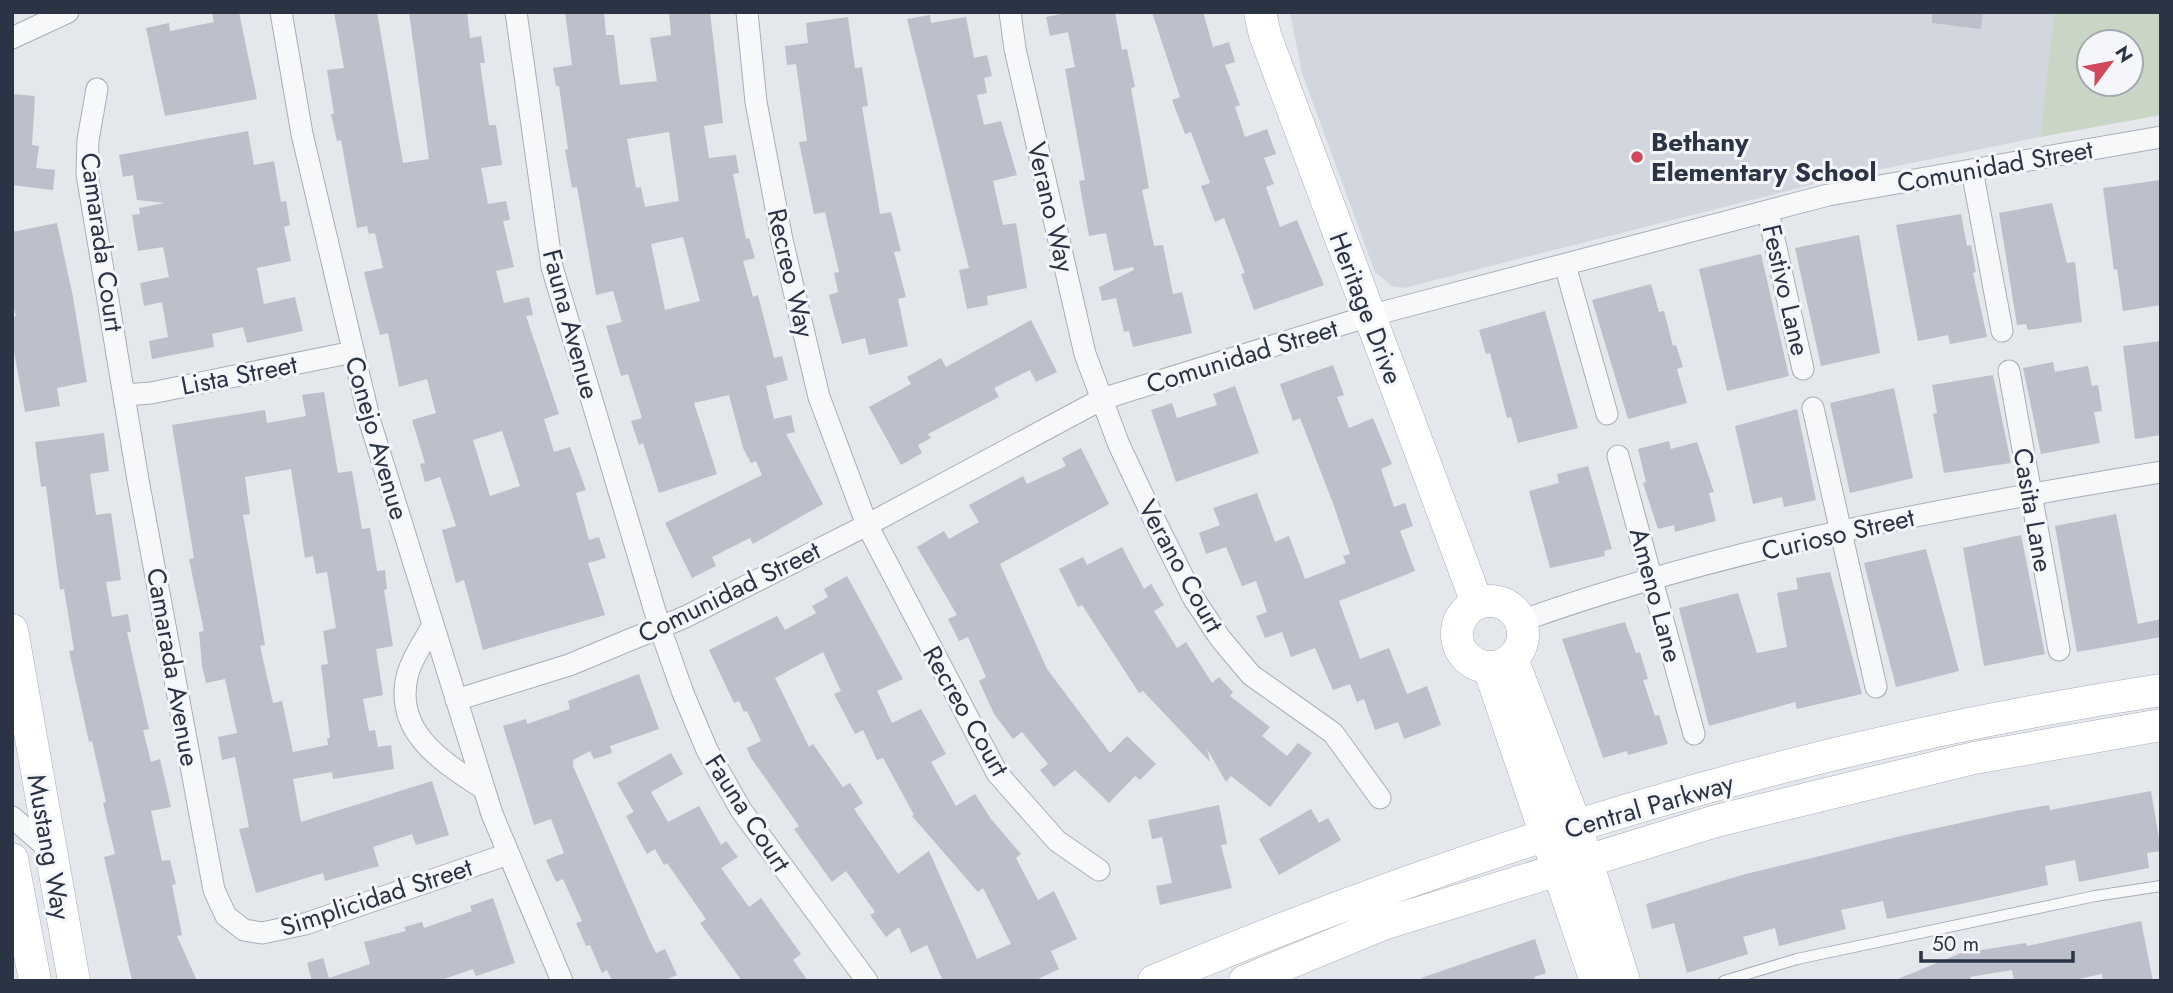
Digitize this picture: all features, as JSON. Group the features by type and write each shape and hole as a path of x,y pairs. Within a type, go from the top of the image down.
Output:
{"main road":[{"name":"Heritage Drive","path":"1260,12 1265,35 1476,603"},
{"path":"1497,602 1507,606 1521,621 1521,646 1501,663 1469,661 1457,642 1460,619 1476,603 1497,602"},
{"name":"Mustang Way","path":"12,630 74,981"},
{"path":"1501,663 1573,866 1596,981"},
{"name":"Central Parkway","path":"1154,981 1286,925 1461,862 1706,787 1967,724 2161,690"},
{"name":"Central Parkway","path":"1245,981 1383,924 1716,821 1974,758 2161,725"},
{"name":"Mustang Way","path":"12,859 35,981"},
{"path":"1573,866 1624,981"}],"street":[{"path":"12,38 68,12"},
{"name":"Conejo Avenue","path":"281,12 302,134 370,422 484,789 562,981"},
{"name":"Fauna Avenue","path":"516,12 552,267 660,628"},
{"name":"Recreo Way","path":"747,12 756,102 782,240 820,397 867,525"},
{"name":"Verano Way","path":"1010,12 1015,49 1082,340 1101,399"},
{"name":"Camarada Court","path":"97,89 88,140 87,174 124,395"},
{"name":"Comunidad Street","path":"456,700 569,666 660,628 867,525 1101,399 1369,316 1828,195 2161,137"},
{"path":"1972,170 2002,331"},
{"name":"Festivo Lane","path":"1768,212 1803,369"},
{"path":"1565,265 1607,414"},
{"name":"Lista Street","path":"124,395 151,393 353,352"},
{"name":"Casita Lane","path":"2009,371 2059,650"},
{"name":"Camarada Avenue","path":"124,395 214,890 226,916 244,930"},
{"name":"Verano Court","path":"1101,399 1153,517 1195,599 1220,638 1251,675 1333,733 1380,798"},
{"path":"1813,408 1876,687"},
{"name":"Ameno Lane","path":"1618,456 1694,734"},
{"name":"Curioso Street","path":"1521,621 1652,578 1840,531 2161,472"},
{"name":"Recreo Court","path":"867,525 997,773 1057,841 1098,870"},
{"path":"433,625 408,672 407,708 411,722 432,755 484,789"},
{"name":"Fauna Court","path":"660,628 707,750 741,810 867,981"},
{"path":"12,817 50,850"},
{"name":"Simplicidad Street","path":"244,930 262,933 305,924 509,854"}],"lane":[{"path":"1724,981 1811,956 2095,896 2161,886"}],"shaded area":[{"name":"Bethany Elementary School","path":"1290,12 2054,12 2040,137 1842,177 1404,288 1392,286 1375,272 1302,73"}],"green space":[{"path":"2054,12 2161,12 2161,115 2040,137"}],"building":[{"path":"212,12 239,12 257,99 165,116 146,28 169,23 170,31 214,22"},
{"path":"334,12 377,12 403,163 429,159 409,12 467,12 470,38 481,36 485,63 480,63 489,125 496,125 502,165 481,168 488,204 506,201 510,220 503,221 514,267 496,271 504,303 529,297 533,315 526,316 559,414 544,419 554,452 570,447 586,490 576,493 589,540 599,537 606,558 588,563 605,615 483,650 464,580 456,583 442,530 456,526 440,477 425,482 420,464 425,463 412,420 436,413 427,379 399,387 388,333 380,335 364,272 383,268 375,233 369,234 367,226 357,228 341,140 337,141 331,114 334,114 327,70 344,68","holes":["502,431 520,486 490,496 473,440"]},
{"path":"565,12 604,12 606,35 614,35 620,85 657,81 650,38 671,35 669,12 710,12 723,123 704,126 709,158 736,155 739,173 733,174 746,239 749,238 755,258 743,261 753,297 758,295 774,358 782,356 788,380 766,386 774,419 791,415 795,432 786,434 823,504 753,544 750,538 712,557 716,566 692,578 665,523 762,475 756,461 751,463 743,448 729,395 694,403 717,474 659,493 643,443 639,445 631,421 642,418 628,374 621,376 606,326 622,322 613,291 596,295 577,187 572,188 565,150 568,149 559,86 556,86 553,68 572,65","holes":["669,132 679,201 645,207 641,187 636,188 627,139","683,237 700,301 665,310 651,244"]},
{"path":"1071,12 1115,12 1122,50 1127,49 1135,87 1131,88 1149,188 1142,190 1154,246 1163,245 1173,294 1182,292 1192,333 1133,347 1129,331 1124,332 1116,298 1102,301 1099,287 1134,270 1133,267 1114,271 1106,233 1089,236 1079,181 1085,180 1065,69 1075,67 1068,32 1050,36 1046,17"},
{"path":"1152,12 1203,12 1213,47 1229,42 1235,62 1225,65 1240,105 1235,107 1245,137 1267,129 1276,154 1264,158 1274,184 1266,187 1280,227 1297,220 1324,285 1254,310 1241,274 1245,273 1224,218 1215,222 1201,186 1210,183 1191,132 1185,134 1172,100 1180,97"},
{"path":"1932,12 1983,12 1981,29 1932,23"},
{"path":"930,15 931,23 966,17 974,58 987,55 992,76 984,78 987,93 977,95 984,125 1001,121 1017,175 993,181 1003,225 1016,223 1027,288 987,296 988,305 967,309 959,270 969,268 907,19"},
{"path":"848,17 855,68 862,67 868,106 862,107 880,214 891,212 901,251 894,252 906,297 898,299 908,346 869,355 865,338 842,344 834,315 829,295 838,292 834,273 839,272 825,212 814,214 799,142 807,141 796,64 787,65 785,46 808,43 806,23"},
{"path":"12,94 35,96 32,145 39,146 36,168 55,170 53,190 12,185"},
{"path":"248,131 254,165 274,161 281,202 286,201 290,225 284,227 291,261 257,268 264,304 295,297 303,331 247,343 243,327 212,334 214,347 152,359 149,341 168,337 162,302 144,306 140,283 169,277 163,247 138,251 132,215 140,214 139,208 165,203 137,200 133,175 123,177 119,155"},
{"path":"2161,180 2161,305 2123,311 2117,269 2114,270 2103,188"},
{"path":"2052,203 2067,263 2075,262 2082,322 2028,330 2026,324 2017,325 1999,213"},
{"path":"1961,214 1967,246 1971,245 1976,272 1973,273 1987,337 1950,344 1948,335 1918,341 1896,225"},
{"path":"57,223 87,382 57,388 60,406 25,412 12,341 12,317 16,316 12,301 12,232"},
{"path":"1859,235 1880,353 1821,366 1795,248"},
{"path":"1761,254 1789,376 1727,391 1699,269"},
{"path":"1651,284 1659,312 1664,311 1673,346 1676,345 1683,367 1677,369 1687,403 1628,419 1592,300"},
{"path":"1545,311 1578,428 1518,443 1511,417 1507,418 1490,353 1486,354 1479,330"},
{"path":"1031,320 1057,372 1036,382 1030,370 994,388 999,397 928,434 931,438 918,445 922,453 901,465 869,407 911,384 907,377 941,358 946,367"},
{"path":"2161,341 2161,435 2135,439 2123,346"},
{"path":"2053,362 2055,372 2088,366 2092,386 2098,385 2102,411 2094,412 2100,443 2041,454 2023,368"},
{"path":"1333,365 1344,395 1337,397 1349,428 1373,418 1392,464 1381,469 1394,507 1405,503 1413,526 1400,531 1415,571 1339,601 1360,659 1389,648 1407,694 1427,686 1441,725 1404,739 1398,722 1375,730 1364,699 1357,702 1350,684 1333,690 1315,648 1291,657 1282,632 1265,638 1256,616 1267,612 1256,581 1242,586 1226,547 1206,554 1199,533 1220,525 1213,508 1257,493 1275,542 1289,536 1305,579 1346,563 1343,556 1350,554 1334,506 1300,418 1293,421 1280,384"},
{"path":"1993,375 2011,463 1944,473 1933,414 1937,413 1932,385"},
{"path":"1235,386 1259,453 1176,482 1151,410 1172,403 1177,418 1217,405 1213,394"},
{"path":"1894,388 1913,478 1850,493 1830,403"},
{"path":"324,392 338,473 352,471 362,529 370,528 377,571 385,570 387,589 384,590 393,646 376,649 383,695 363,699 369,731 375,730 378,747 391,745 394,769 333,779 332,772 293,779 301,822 432,781 449,835 416,845 412,834 373,847 379,866 325,881 323,873 256,893 239,829 249,827 235,757 222,760 218,737 237,733 225,679 206,683 202,666 199,632 204,631 189,559 194,558 172,425 265,410 267,423 306,416 302,395","holes":["291,469 305,558 313,556 316,574 327,572 336,628 323,631 328,664 321,665 330,738 327,738 328,745 293,752 282,701 273,703 260,646 265,645 243,515 250,514 245,477"]},
{"path":"1797,409 1816,500 1784,507 1782,497 1753,504 1735,426"},
{"path":"104,433 109,471 90,474 96,515 111,513 121,580 106,582 112,617 128,614 131,632 127,632 149,729 143,730 151,762 160,759 171,807 151,811 162,861 170,860 176,884 172,885 182,935 177,936 197,981 132,981 104,857 115,854 103,803 106,802 92,741 89,742 69,651 74,650 64,589 60,590 46,486 41,487 35,442"},
{"path":"1669,441 1671,449 1697,442 1714,492 1709,493 1716,521 1675,532 1674,525 1658,529 1643,483 1646,482 1638,449"},
{"path":"1081,448 1109,504 1000,564 1047,669 1110,753 1127,736 1156,764 1140,780 1135,776 1109,803 1075,770 1054,787 1040,770 1048,764 1022,732 1013,739 994,714 979,681 986,677 968,637 959,641 948,619 957,615 917,547 944,531 949,539 979,522 969,505 1023,476 1027,484 1066,466 1062,458"},
{"path":"1588,466 1612,549 1604,551 1605,556 1550,568 1529,491 1559,483 1557,474"},
{"path":"2116,514 2138,624 2161,619 2161,637 2077,652 2055,526"},
{"path":"2021,535 2045,654 1984,666 1963,548"},
{"path":"1122,547 1144,589 1151,584 1164,605 1154,611 1177,648 1186,642 1212,683 1219,677 1233,692 1230,696 1270,727 1262,736 1287,756 1298,743 1312,753 1270,807 1231,776 1226,782 1207,749 1210,762 1143,691 1139,693 1082,605 1078,607 1059,569 1083,557 1087,565"},
{"path":"1926,549 1959,671 1896,687 1864,563"},
{"path":"1830,572 1862,694 1797,709 1795,702 1709,726 1679,608 1738,593 1757,653 1787,647 1777,593 1798,589 1796,578"},
{"path":"847,576 903,679 877,691 892,723 921,709 946,754 931,762 956,806 975,794 991,819 1021,854 1016,858 1038,900 1054,891 1077,939 1051,951 1059,969 1034,981 943,981 927,945 911,953 899,927 886,937 870,915 875,912 846,871 832,882 794,829 799,826 751,758 747,748 761,741 747,711 744,712 739,701 734,703 709,650 777,616 785,630 816,613 812,606 828,597 824,589","holes":["823,652 841,691 834,694 855,734 863,730 877,760 883,758 914,815 912,816 978,892 983,888 1011,944 977,959 929,851 898,874 854,809 863,803 850,783 843,787 813,744 809,747 775,678"]},
{"path":"1625,622 1636,653 1640,652 1648,679 1643,680 1655,716 1659,715 1668,744 1628,755 1627,751 1603,758 1562,639"},
{"path":"639,674 659,729 610,746 612,753 594,759 590,751 573,760 573,766 649,939 656,953 665,949 677,975 663,981 612,981 607,970 602,973 590,945 586,946 576,923 582,921 563,879 556,882 546,860 564,853 551,819 534,825 503,726 526,719 527,724 570,709 568,701"},
{"path":"671,753 683,774 651,792 668,822 699,806 721,845 726,841 738,857 721,868 749,907 761,898 801,954 793,960 808,981 742,981 700,923 706,919 667,863 664,865 655,849 647,854 626,816 634,812 617,783"},
{"path":"2151,791 2161,851 2147,853 2149,868 2079,882 2075,860 2045,866 2048,885 1961,904 1887,919 1883,901 1841,910 1846,929 1779,946 1775,928 1743,937 1748,954 1687,973 1674,923 1652,929 1646,904 1742,875 2015,811 2049,805 2050,810"},
{"path":"1219,805 1227,844 1221,845 1232,888 1160,905 1156,886 1172,883 1162,837 1152,839 1148,820"},
{"path":"1311,809 1319,823 1328,818 1341,840 1279,875 1259,839"},
{"path":"493,898 515,963 476,976 473,969 438,981 312,981 307,963 323,958 329,978 370,964 364,942 406,931 404,927 422,922 424,928 472,911 470,906"},
{"path":"2141,921 2153,981 2103,981 2102,974 2069,981 2014,981 2012,970 1970,977 1971,981 1893,981 1961,953 2026,943 2027,946"},
{"path":"1535,939 1546,973 1534,977 1536,981 1422,981 1421,978"}],"place":[{"name":"Bethany Elementary School","path":"1637,157"}]}
